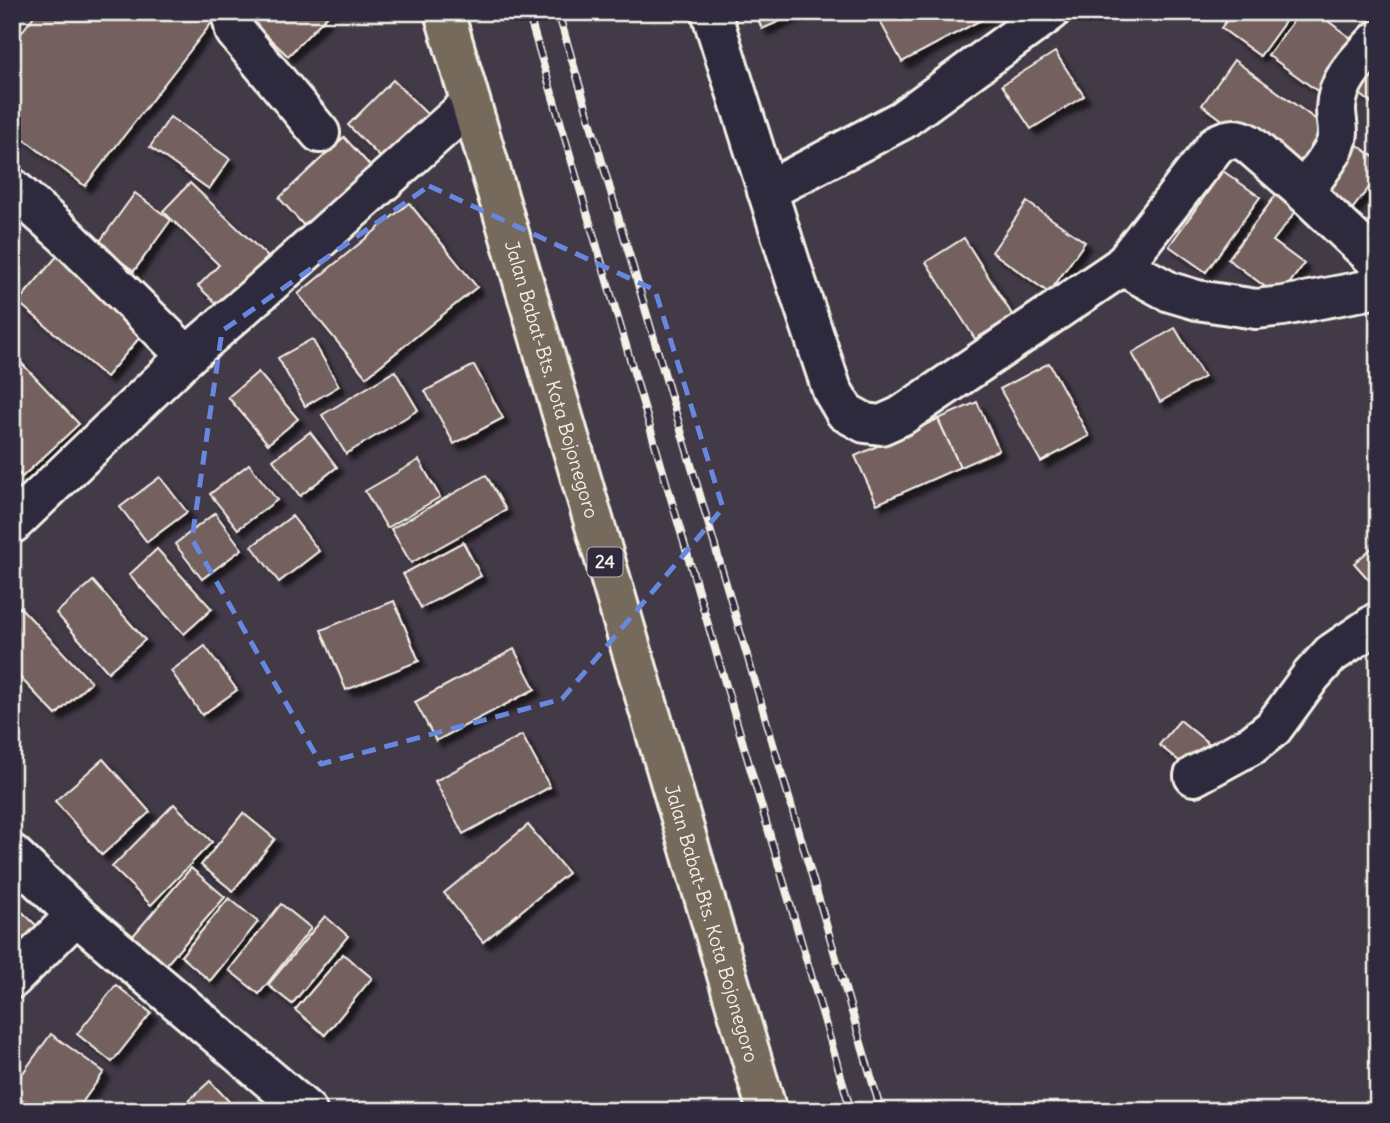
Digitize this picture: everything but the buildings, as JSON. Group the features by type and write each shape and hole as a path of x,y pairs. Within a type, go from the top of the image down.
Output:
{"highway":[{"name":"Jalan Babat-Bts. Kota Bojonegoro","path":"444,12 767,1111"}],"street":[{"path":"233,12 234,31 320,133"},
{"path":"711,12 832,390 845,412 865,423 881,425 901,416 1122,266 1217,144 1226,139 1239,139 1249,144 1378,262"},
{"path":"767,191 902,120 1050,12"},
{"path":"1304,192 1335,147 1340,129 1336,112 1337,99 1342,85 1350,69 1378,40"},
{"path":"12,524 187,356 470,104"},
{"path":"12,188 64,234 187,356"},
{"path":"1122,266 1170,292 1198,300 1256,309 1378,288"},
{"path":"1194,776 1253,744 1273,728 1311,676 1331,654 1378,622"},
{"path":"12,854 76,915 307,1111"},
{"path":"12,979 76,915"}],"highlighted area":[{"path":"429,186 655,290 723,508 562,699 321,764 192,539 222,331"}],"railway":[{"path":"528,12 851,1111"},
{"path":"558,12 881,1111"}]}
